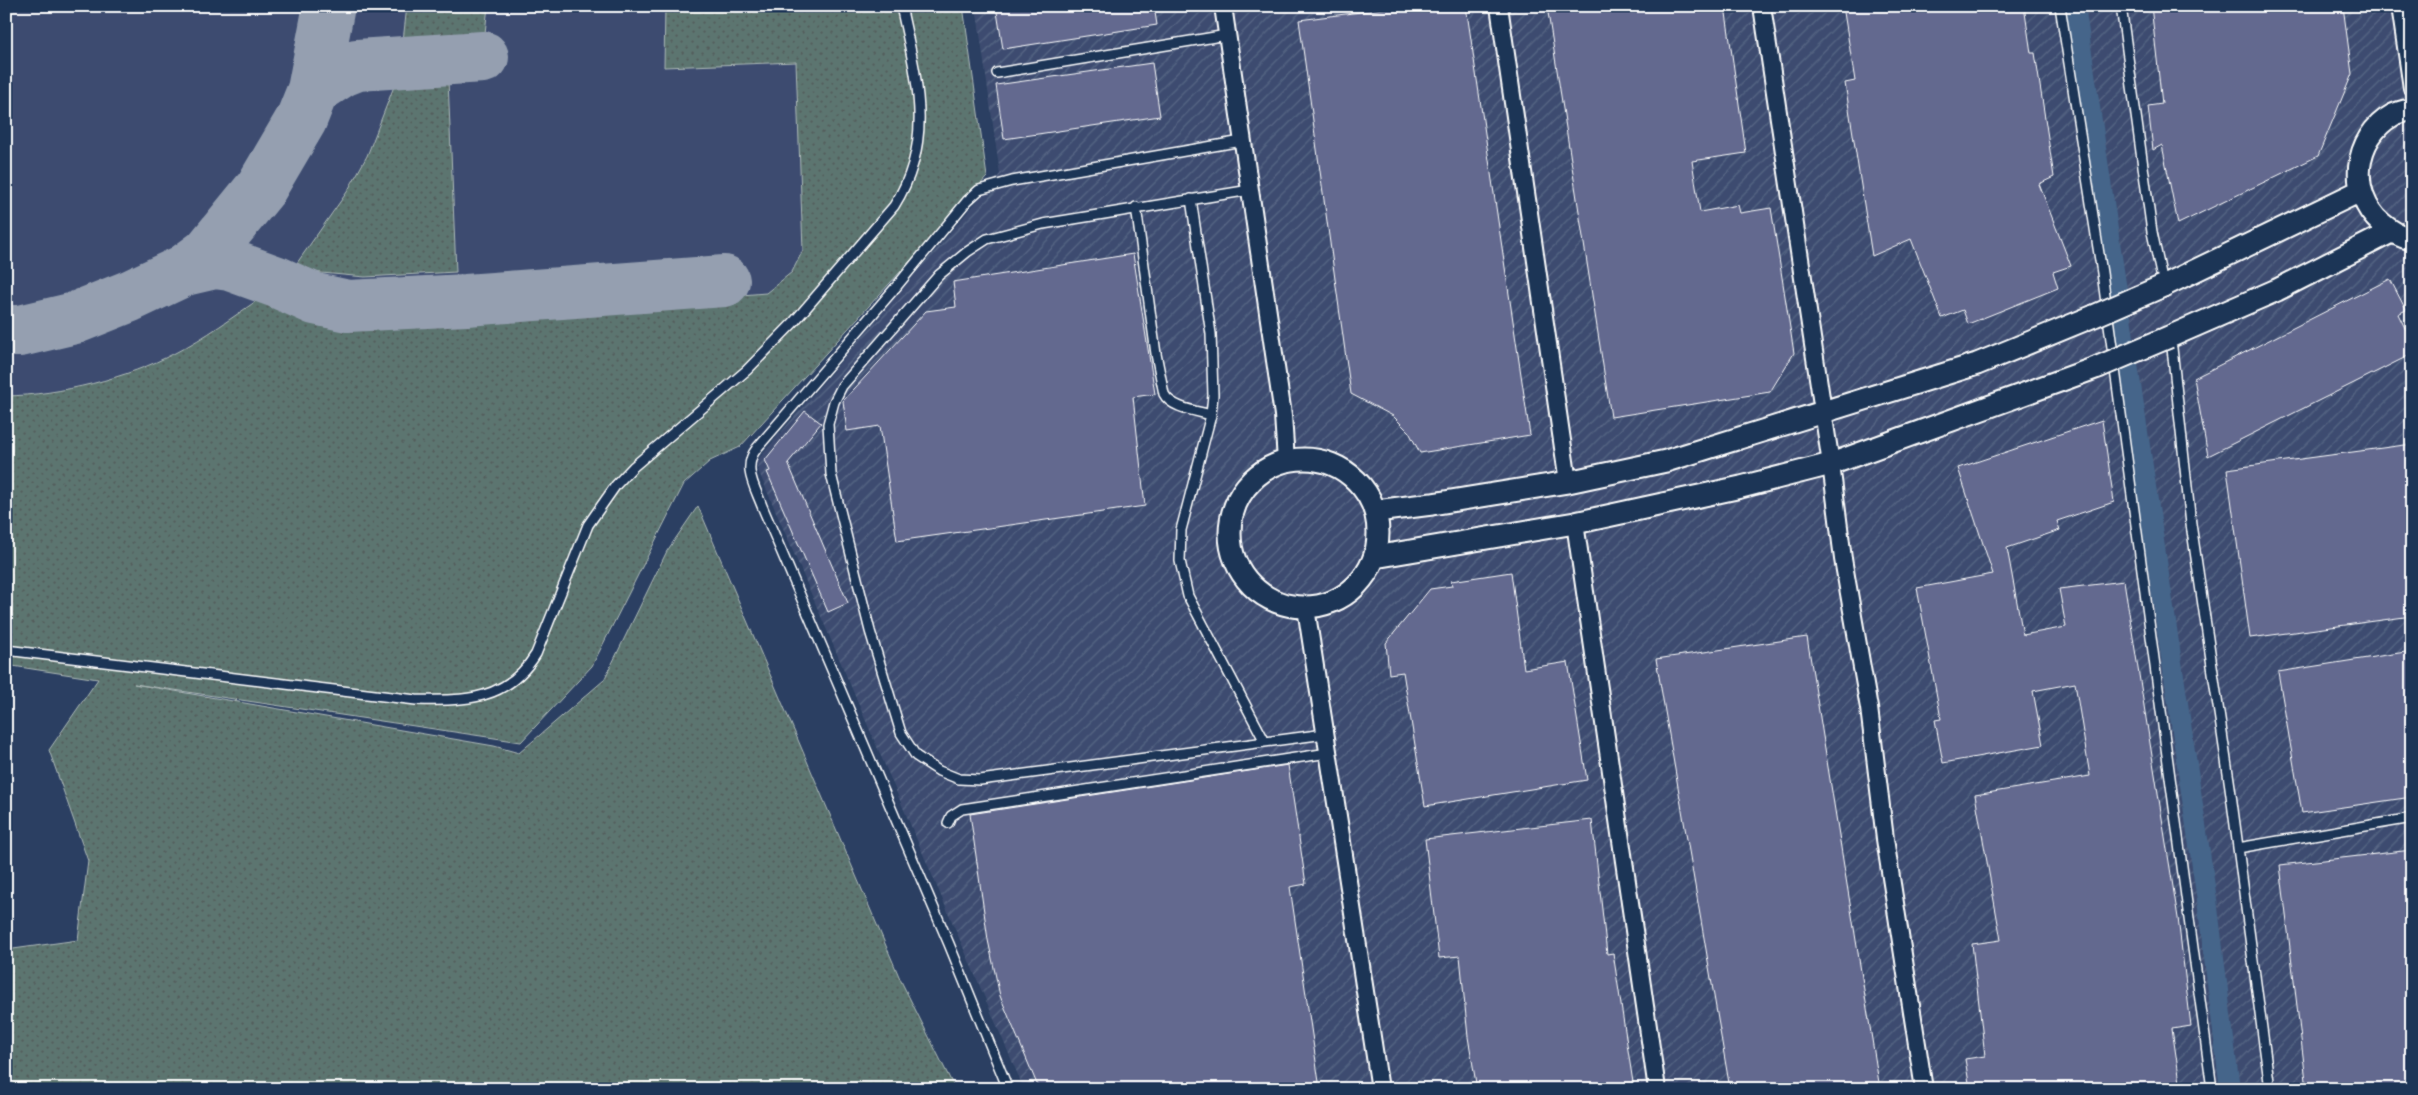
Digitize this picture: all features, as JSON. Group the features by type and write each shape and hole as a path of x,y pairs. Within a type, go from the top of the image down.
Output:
{"street":[{"path":"1223,6 1283,415 1286,461"},
{"path":"1499,6 1568,482"},
{"path":"1762,6 1832,464 1843,559 1869,708 1885,839 1924,1089"},
{"path":"2400,6 2412,88"},
{"path":"2412,110 2394,115 2376,129 2363,147 2358,169 2360,192 2372,215 2392,232 2412,239"},
{"path":"1376,511 1568,482 1666,462 1977,364 2094,316 2162,280 2360,192"},
{"path":"1375,558 1575,523 1741,487 1832,464 2098,367 2171,343 2392,232"},
{"path":"1312,459 1340,467 1362,486 1376,511 1379,533 1375,558 1366,576 1350,593 1329,604 1306,608 1284,606 1265,597 1248,584 1236,566 1230,545 1230,523 1234,510 1247,485 1264,470 1286,461 1312,459"},
{"path":"1575,523 1657,1089"},
{"path":"1306,608 1380,1089"}],"lane":[{"path":"6,650 416,700 464,699 502,689 516,680 536,654 588,525 616,485 633,467 723,393 770,347 894,206 905,189 913,171 920,132 911,50 901,6"},
{"path":"2060,6 2102,273 2212,1089"},
{"path":"2121,6 2152,232 2162,280"},
{"path":"997,73 1228,35"},
{"path":"1008,1089 949,944 762,506 749,470 749,461 757,448 967,201 979,190 1012,181 1242,141"},
{"path":"1250,190 1136,207 1043,224 987,239 967,252 939,275 842,386 834,402 828,424 831,474 870,631 901,733 916,756 939,770 959,779 980,780 1325,734"},
{"path":"1191,199 1214,363 1211,415 1181,530 1180,561 1188,596 1265,742"},
{"path":"1136,207 1156,354 1164,394 1166,398 1176,404 1211,415"},
{"path":"2171,343 2191,524 2238,848 2270,1089"},
{"path":"948,823 951,816 962,810 1328,753"},
{"path":"2238,848 2412,818"}],"shaded area":[{"path":"6,6 910,6 925,108 724,418 508,740 6,665"},
{"path":"976,6 2412,6 2412,1089 1024,1089 755,463 1000,174"}],"green space":[{"path":"407,6 488,6 484,42 413,48 403,41"},
{"path":"665,6 963,6 987,177 740,447 710,461 684,484 592,666 521,742 134,684 494,746 519,753 604,680 667,551 698,506 901,981 955,1089 6,1089 6,950 78,940 88,861 49,750 98,679 6,665 6,396 70,389 93,384 136,370 186,347 262,297 330,321 357,323 459,318 766,293 792,272 803,250 796,62 664,67"},
{"path":"482,71 481,80 448,80 456,272 365,277 311,272 297,263 347,192 367,156 398,76 410,73"}],"building":[{"path":"996,6 1154,6 1157,25 1003,49"},
{"path":"1407,6 1466,6 1530,435 1420,453 1409,432 1393,416 1351,394 1299,20"},
{"path":"1547,6 1725,6 1746,153 1692,161 1700,212 1738,205 1740,213 1771,208 1794,353 1770,392 1611,417"},
{"path":"1843,6 2024,6 2031,53 2035,53 2054,177 2039,184 2071,266 2053,272 2058,288 1968,324 1963,310 1942,318 1911,239 1872,256 1845,83 1855,81"},
{"path":"2151,6 2343,6 2352,74 2318,156 2178,224 2162,145 2153,150 2148,106 2162,104"},
{"path":"1152,63 1160,116 1004,139 996,85"},
{"path":"1133,254 1155,394 1133,397 1145,506 897,541 880,426 847,431 843,401 926,311 956,307 953,282"},
{"path":"2390,279 2406,310 2398,314 2412,342 2412,354 2208,456 2194,378"},
{"path":"805,411 821,423 788,463 848,603 828,612 767,472 770,471 765,460"},
{"path":"2102,420 2114,502 2057,521 2060,530 2007,548 2023,635 2066,627 2059,589 2124,581 2178,918 2191,1026 2172,1029 2181,1089 1970,1089 1965,1059 1985,1056 1972,944 2001,940 1975,795 2090,776 2075,683 2033,691 2043,745 1943,763 1935,720 1941,719 1917,588 1993,574 1958,468"},
{"path":"2412,444 2412,616 2250,638 2227,469"},
{"path":"1511,572 1524,669 1568,662 1587,780 1425,806 1403,672 1389,674 1386,643 1430,589 1452,586 1451,581"},
{"path":"1807,637 1880,1089 1730,1089 1656,659"},
{"path":"2412,651 2412,797 2302,813 2278,672"},
{"path":"1288,765 1306,884 1290,887 1319,1082 1271,1089 1039,1089 1000,996 988,940 970,814"},
{"path":"1592,820 1607,954 1613,953 1634,1089 1477,1089 1468,1037 1460,956 1439,958 1425,839"},
{"path":"2412,850 2412,1089 2307,1089 2280,865"}],"waterway":[{"path":"2075,6 2207,900 2230,1089"}],"taxiway":[{"path":"6,331 20,331 75,318 130,296 185,270 208,253 261,188 301,120 313,90 329,6"},
{"path":"313,90 342,71 357,65 483,57"},
{"path":"185,270 215,263 230,265 277,282 315,299 348,306 466,300 724,281"}]}
